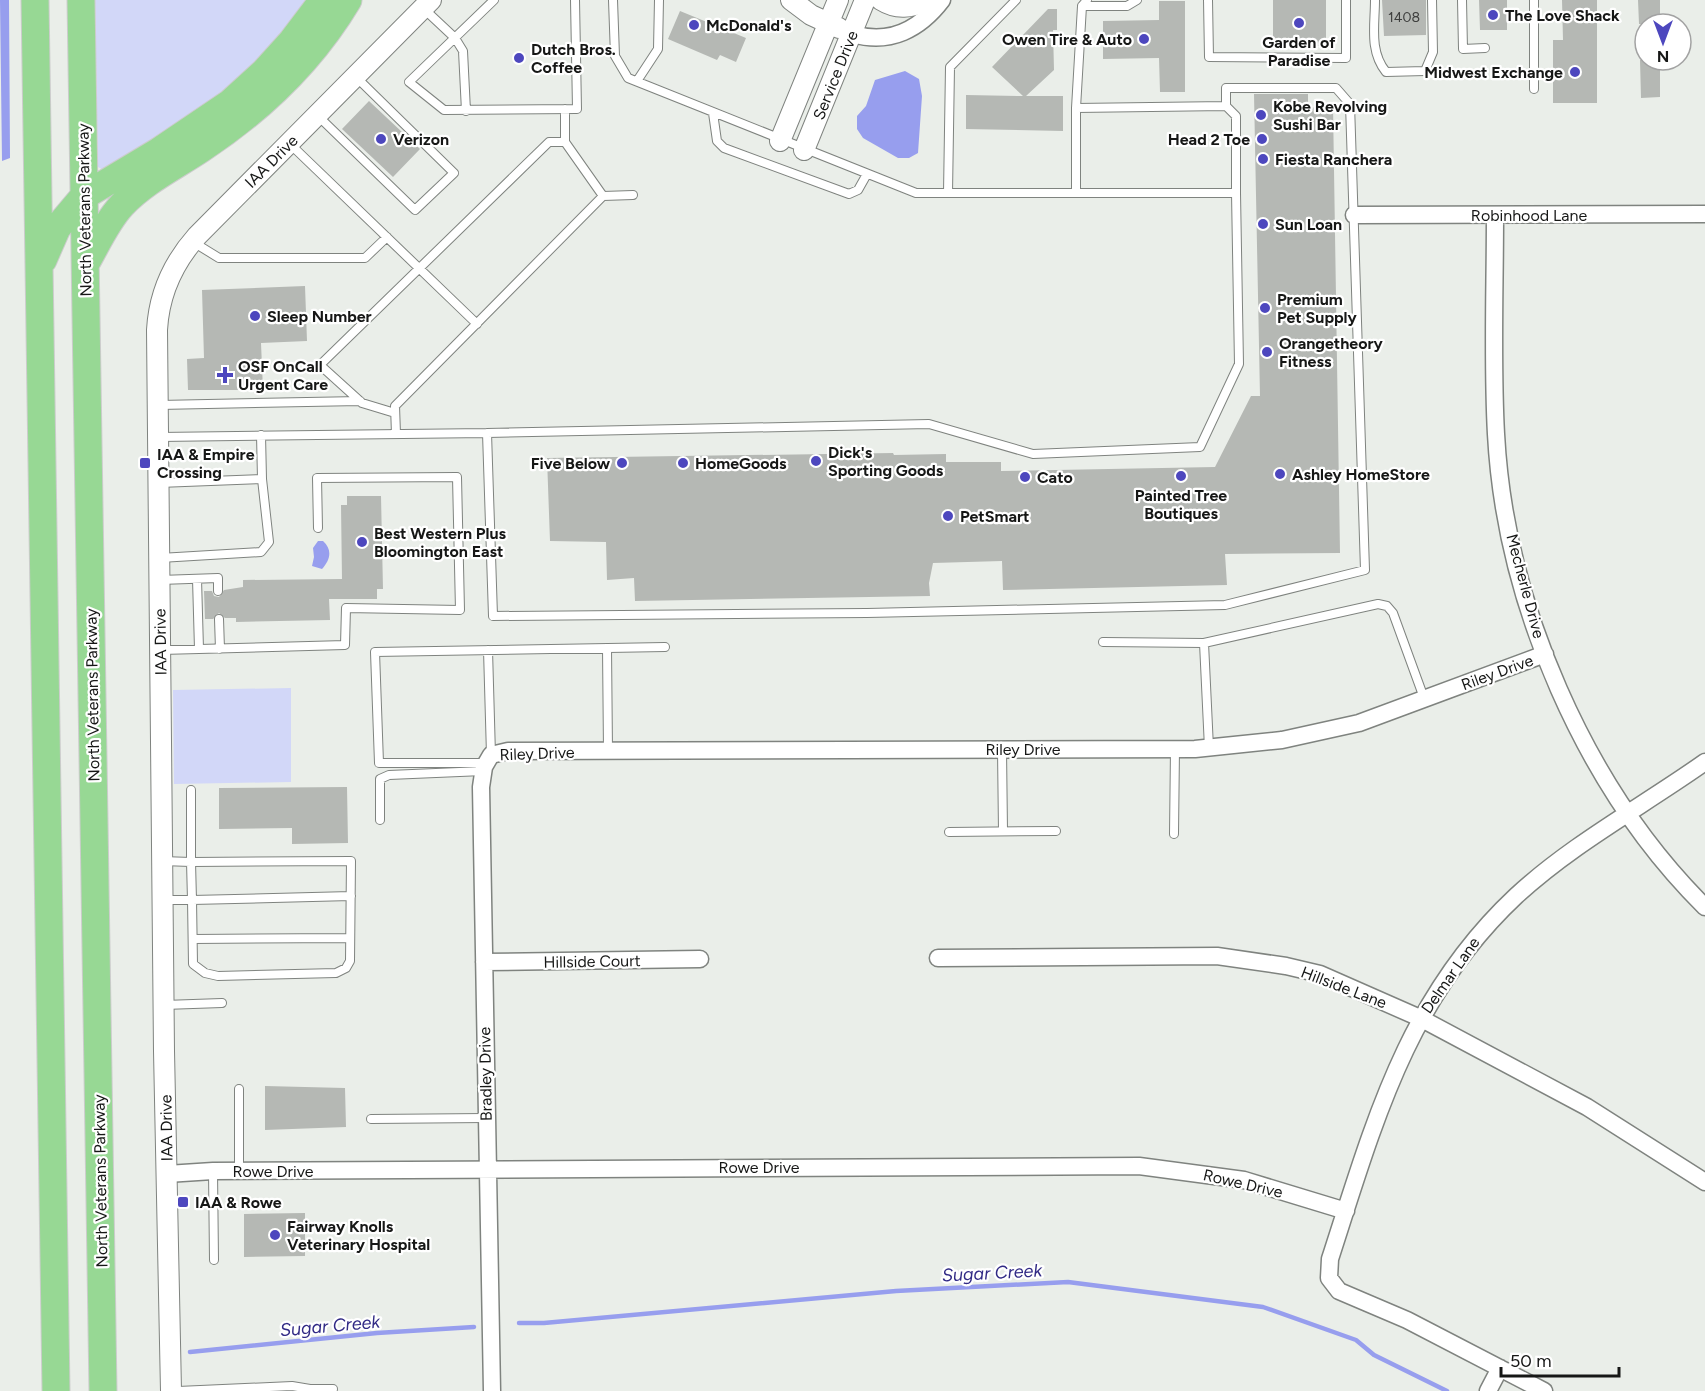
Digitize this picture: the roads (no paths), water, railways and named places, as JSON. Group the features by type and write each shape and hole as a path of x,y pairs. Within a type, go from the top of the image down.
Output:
{"highway":[{"path":"35,0 56,1391"},
{"name":"North Veterans Parkway","path":"81,0 103,1391"},
{"path":"39,269 57,228 84,196 159,151 230,103 264,72 292,41 323,0"},
{"path":"85,264 109,223 127,200 143,185 238,123 271,96 316,47 348,0"}],"street":[{"path":"791,0 828,23 865,38 898,35 922,23 942,0"},
{"name":"Service Drive","path":"780,141 838,0"},
{"name":"Service Drive","path":"804,150 865,0"},
{"path":"881,0 896,7 914,6 927,0"},
{"name":"IAA Drive","path":"171,1391 162,861 157,330 160,301 172,268 191,242 427,4"},
{"name":"Robinhood Lane","path":"1354,215 1705,214"},
{"name":"Mecherle Drive","path":"1495,216 1496,435 1502,484 1518,567 1545,654 1584,740 1628,815 1662,859 1705,907"},
{"name":"Riley Drive","path":"487,762 508,751 1209,748 1319,734 1359,723 1545,654"},
{"name":"Bradley Drive","path":"487,762 481,787 492,1391"},
{"name":"Delmar Lane","path":"1500,1368 1407,1320 1339,1291 1331,1283 1330,1259 1346,1211 1387,1091 1420,1018 1482,931 1543,874 1705,762"},
{"name":"Hillside Lane","path":"938,958 1217,956 1248,959 1320,974 1420,1018 1587,1107 1705,1182"},
{"name":"Hillside Court","path":"484,962 700,960"},
{"name":"Rowe Drive","path":"167,1174 213,1171 1139,1166 1244,1180 1346,1211"},
{"path":"1488,1391 1500,1368 1544,1391"}],"lane":[{"path":"494,0 409,82 444,110 577,109 574,0"},
{"path":"613,0 615,56 628,78 780,141 916,193 1236,193"},
{"path":"637,81 658,50 658,0"},
{"path":"1001,0 1009,8"},
{"path":"948,193 950,67 1016,0"},
{"path":"1076,193 1076,108 1083,2 1127,6 1137,0"},
{"path":"1208,0 1209,57 1346,58 1346,0"},
{"path":"1375,0 1374,48 1377,61 1386,72 1425,71 1433,52 1432,0"},
{"path":"1462,0 1463,49 1485,48"},
{"path":"1534,0 1534,89"},
{"path":"427,4 463,51 466,111"},
{"path":"317,115 415,210 454,172 355,76"},
{"path":"159,437 930,424 1034,454 1200,447 1239,364 1236,116 1226,106 1226,88 1336,87 1350,104 1365,570 1225,605 867,613 493,616 487,433"},
{"path":"1076,108 1226,106"},
{"path":"565,109 566,142 603,196"},
{"path":"713,113 717,141 724,148 849,194 858,190 867,174"},
{"path":"360,401 320,365 549,142 566,142"},
{"path":"289,143 477,324"},
{"path":"396,434 395,406 603,196 633,195"},
{"path":"191,242 219,258 365,258 387,237"},
{"path":"158,405 360,401 395,413"},
{"path":"160,558 261,552 265,549 269,542 262,479 261,435"},
{"path":"161,650 345,645 346,608 460,610 457,477 317,478 318,528"},
{"path":"159,483 262,479"},
{"path":"160,580 218,578 218,591"},
{"path":"197,579 199,649"},
{"path":"1103,642 1204,643 1378,604 1387,606 1393,613 1424,698"},
{"path":"219,619 220,649"},
{"path":"1204,643 1209,748"},
{"path":"487,762 379,764 375,652 665,647"},
{"path":"607,648 608,751"},
{"path":"487,762 488,650"},
{"path":"1173,834 1174,749"},
{"path":"1002,750 1003,831"},
{"path":"380,820 380,779 389,775 487,762"},
{"path":"162,861 191,862 351,861 350,961 345,968 336,973 218,976 205,973 194,964 191,862 191,790"},
{"path":"949,832 1056,831"},
{"path":"163,900 351,896"},
{"path":"193,939 350,939"},
{"path":"164,1005 222,1003"},
{"path":"238,1089 239,1171"},
{"path":"371,1119 486,1118"},
{"path":"213,1171 214,1260"},
{"path":"178,1391 292,1386 333,1389"}],"water":[{"path":"0,0 9,0 10,158 2,161"},
{"path":"905,71 919,79 922,96 918,153 909,158 898,158 863,138 857,129 857,116 866,106 875,80"},
{"path":"318,541 323,541 329,551 327,562 322,569 312,566 313,548"}],"waterway":[{"name":"Sugar Creek","path":"519,1323 544,1323 896,1291 1068,1282 1263,1307 1356,1340 1374,1355 1447,1391"},
{"name":"Sugar Creek","path":"190,1352 377,1333 474,1327"}],"place":[{"name":"The Love Shack","path":"1493,15"},
{"name":"Garden of Paradise","path":"1299,23"},
{"name":"McDonald's","path":"694,25"},
{"name":"Owen Tire & Auto","path":"1144,39"},
{"name":"Dutch Bros. Coffee","path":"519,58"},
{"name":"Midwest Exchange","path":"1575,72"},
{"name":"Kobe Revolving Sushi Bar","path":"1261,115"},
{"name":"Verizon","path":"381,139"},
{"name":"Head 2 Toe","path":"1262,139"},
{"name":"Fiesta Ranchera","path":"1263,159"},
{"name":"Sun Loan","path":"1263,224"},
{"name":"Premium Pet Supply","path":"1265,308"},
{"name":"Sleep Number","path":"255,316"},
{"name":"Orangetheory Fitness","path":"1267,352"},
{"name":"OSF OnCall Urgent Care","path":"225,375"},
{"name":"Dick's Sporting Goods","path":"816,461"},
{"name":"IAA & Empire Crossing","path":"145,463"},
{"name":"Five Below","path":"622,463"},
{"name":"HomeGoods","path":"683,463"},
{"name":"Ashley HomeStore","path":"1280,474"},
{"name":"Painted Tree Boutiques","path":"1181,476"},
{"name":"Cato","path":"1025,477"},
{"name":"PetSmart","path":"948,516"},
{"name":"Best Western Plus Bloomington East","path":"362,542"},
{"name":"IAA & Rowe","path":"183,1202"},
{"name":"Fairway Knolls Veterinary Hospital","path":"275,1235"}]}
